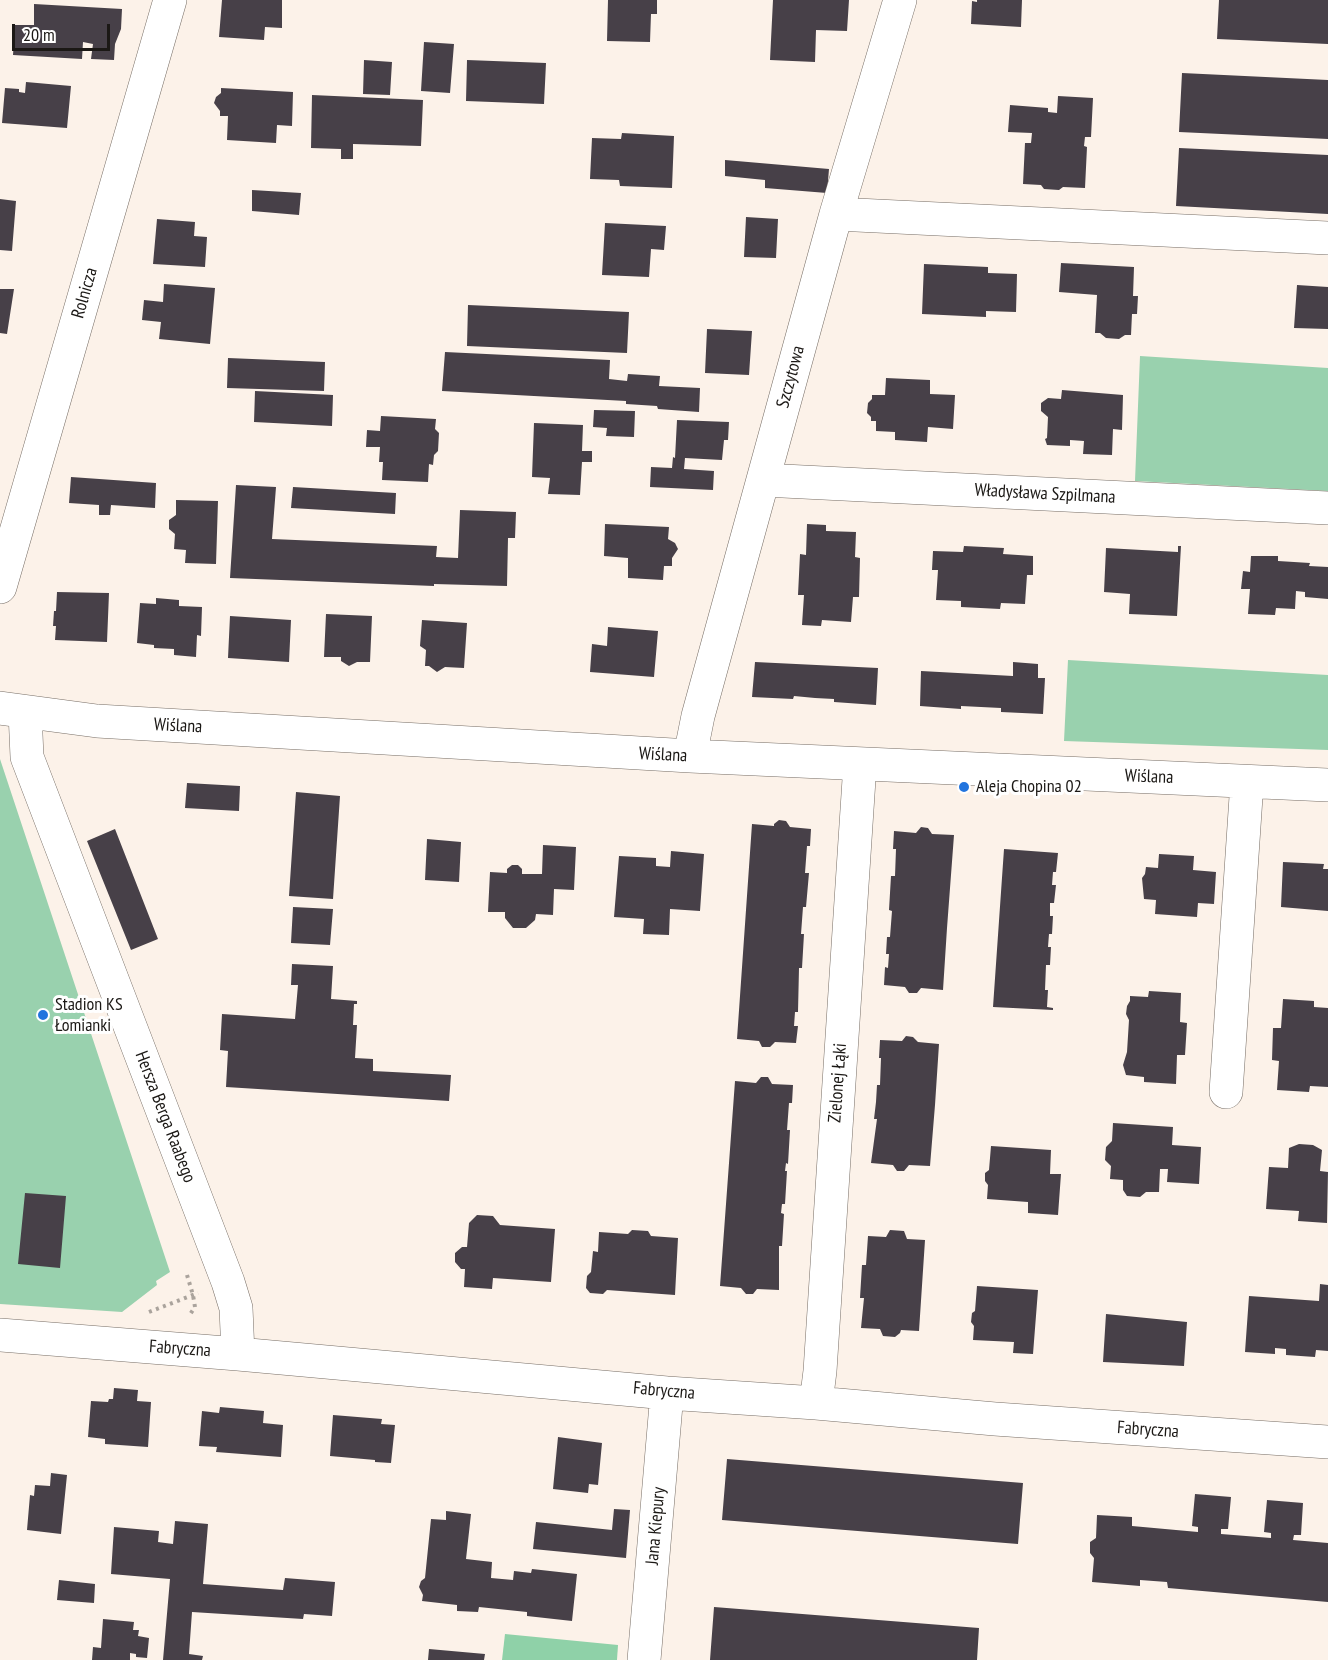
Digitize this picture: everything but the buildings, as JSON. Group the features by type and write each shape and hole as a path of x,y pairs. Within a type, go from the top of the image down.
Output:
{"street":[{"name":"Rolnicza","path":"0,587 170,0"},
{"name":"Szczytowa","path":"690,756 698,716 836,214 900,0"},
{"path":"836,214 1328,238"},
{"name":"Władysława Szpilmana","path":"763,480 1328,508"},
{"name":"Wiślana","path":"12,710 97,721 690,756 1328,785"},
{"name":"Hersza Berga Raabego","path":"12,710 27,757 228,1282 236,1308 238,1354"},
{"name":"Zielonej Łąki","path":"816,1403 860,764"},
{"path":"1226,1092 1247,782"},
{"name":"Fabryczna","path":"0,1335 667,1393 1328,1442"},
{"name":"Jana Kiepury","path":"644,1660 667,1393"}],"path":[{"path":"182,1321 195,1307 184,1267"}],"green space":[{"path":"1140,356 1328,368 1328,491 1135,481"},
{"path":"1068,660 1328,675 1328,750 1064,741"},
{"name":"Stadion KS Łomianki","path":"0,759 170,1272 156,1281 157,1285 122,1312 0,1304"},
{"path":"505,1634 618,1645 617,1660 502,1660"}],"place":[{"name":"Aleja Chopina 02","path":"964,787"},
{"name":"Stadion KS Łomianki","path":"43,1015"}]}
